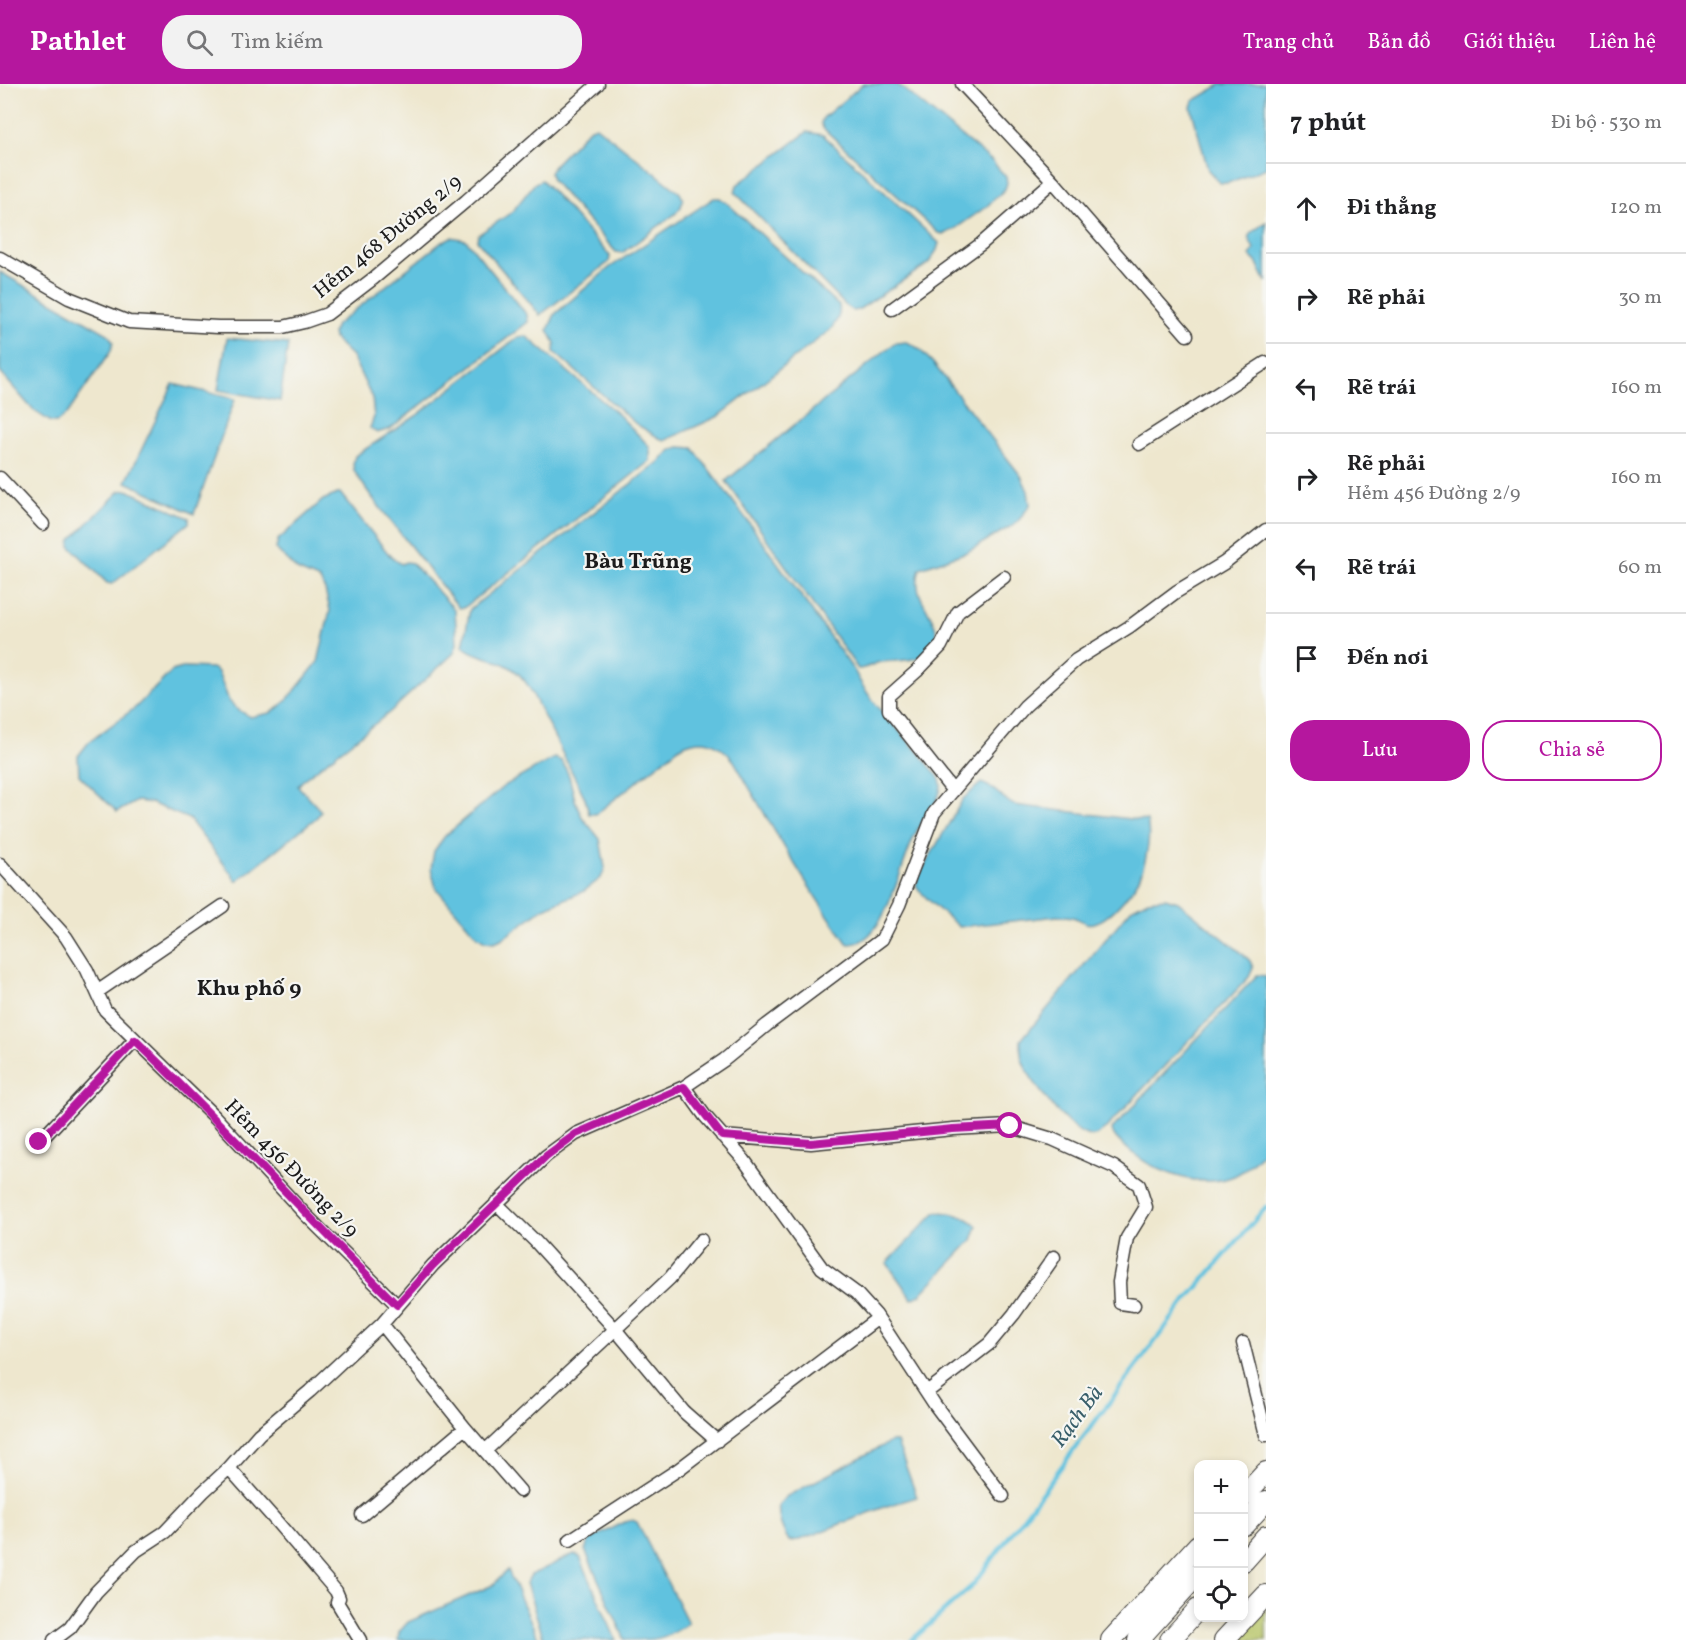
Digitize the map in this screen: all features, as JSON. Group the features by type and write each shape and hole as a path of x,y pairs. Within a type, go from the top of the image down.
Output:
{"main road":[{"path":"1248,1492 1266,1472"},
{"path":"1248,1521 1266,1501"},
{"path":"1248,1556 1266,1536"},
{"path":"1111,1640 1194,1549"},
{"path":"1138,1640 1194,1578"},
{"path":"1224,1640 1266,1595"},
{"path":"1170,1640 1194,1613"}],"street":[{"name":"Hẻm 468 Đường 2/9","path":"0,258 69,298 129,322 218,327 283,327 304,322 327,314 374,278 466,201 598,84"},
{"path":"962,84 1053,181 1187,335"},
{"path":"892,309 981,244 1053,181"},
{"path":"1139,444 1265,363"},
{"path":"0,478 44,524"},
{"path":"54,1640 70,1628 96,1592 136,1551 165,1532 229,1468 259,1434 301,1399 382,1324 433,1265 546,1156 576,1134 684,1087 724,1060 766,1025 882,939 899,905 934,813 1025,706 1076,660 1130,627 1176,592 1224,563 1266,530"},
{"path":"953,790 889,710 889,696 941,646 958,612 1004,577"},
{"name":"Hẻm 456 Đường 2/9","path":"0,864 66,937 87,970 105,1010 215,1117 305,1214 397,1305"},
{"path":"97,992 223,906"},
{"path":"39,1142 135,1040"},
{"path":"684,1087 744,1160 822,1268 856,1293 878,1318 927,1392 1003,1496"},
{"path":"722,1136 811,1143 953,1129 1010,1126 1052,1139 1114,1167 1139,1185 1146,1207 1127,1239 1119,1282 1120,1303 1134,1305"},
{"path":"496,1203 535,1241 615,1329 684,1412 717,1441"},
{"path":"485,1451 670,1278 701,1239"},
{"path":"927,1392 989,1344 1014,1314 1054,1257"},
{"path":"570,1540 679,1469 878,1318"},
{"path":"382,1324 465,1428 520,1491"},
{"path":"1243,1343 1266,1435"},
{"path":"362,1515 465,1428"},
{"path":"229,1468 336,1591 339,1598 337,1602 360,1640"}],"green space":[{"path":"1266,1608 1266,1640 1237,1640"}],"water":[{"path":"863,84 897,84 992,161 1006,177 1005,189 986,207 953,230 944,234 938,233 823,128 821,123 823,118"},
{"path":"1222,84 1266,84 1266,168 1228,183 1220,183 1208,170 1191,107 1193,101"},
{"path":"596,126 680,193 683,199 681,207 675,214 622,253 616,252 552,180 550,173 555,164 589,129"},
{"path":"807,132 823,135 939,243 928,264 858,310 853,311 847,307 735,192 737,185"},
{"path":"542,180 610,256 609,262 540,315 477,240 478,235 512,212 535,183"},
{"path":"714,198 720,198 727,203 839,306 839,313 830,330 719,416 664,441 636,424 554,352 555,343 548,330 555,314 609,268"},
{"path":"1266,222 1266,282 1257,263 1250,256 1254,249 1249,239 1251,233"},
{"path":"451,237 466,240 527,315 528,322 390,429 377,433 370,428 374,417 372,398 352,356 334,339 333,332 336,325"},
{"path":"0,272 108,334 113,342 111,351 67,414 57,422 51,422 33,410 0,372"},
{"path":"526,336 619,415 648,445 650,461 465,607 459,608 371,496 354,471 353,464 355,456 416,416 518,337"},
{"path":"227,338 288,344 280,401 218,390"},
{"path":"907,342 918,348 933,363 1021,476 1028,491 1030,505 1019,520 1010,527 967,552 920,568 917,581 919,591 933,621 937,638 935,645 928,652 917,658 880,662 858,669 726,481 887,349 896,343"},
{"path":"173,384 235,399 194,514 126,482"},
{"path":"679,447 693,448 750,524 855,672 870,697 940,780 938,798 918,829 883,916 873,931 862,941 848,944 803,877 734,761 722,749 710,742 688,743 596,814 589,814 585,798 525,681 510,668 463,646 470,609 660,461 671,450"},
{"path":"127,490 189,518 189,523 112,584 107,583 70,546 71,540 120,491"},
{"path":"340,493 391,557 401,564 412,563 455,610 457,644 454,653 390,712 304,779 298,786 321,811 317,817 237,881 189,819 151,803 137,801 117,812 79,775 78,756 89,742 136,707 172,671 186,667 212,668 218,672 229,701 250,717 270,713 281,706 318,662 330,610 320,580 297,570 276,549 278,540 323,500"},
{"path":"554,758 562,761 582,817 600,839 605,868 601,878 584,891 544,908 502,939 494,942 485,941 476,935 436,888 431,869 434,851 445,836 504,786"},
{"path":"981,783 1014,805 1147,821 1148,839 1140,877 1117,908 1103,919 1093,923 1058,916 959,927 929,901 916,885 918,877 963,799"},
{"path":"1165,898 1178,902 1244,955 1253,968 1249,977 1103,1131 1090,1136 1072,1125 1040,1091 1022,1059 1021,1040 1131,909 1148,900"},
{"path":"1257,975 1266,976 1266,1149 1243,1171 1220,1180 1189,1179 1145,1162 1114,1136 1112,1129"},
{"path":"936,1212 958,1215 977,1226 972,1240 920,1295 912,1299 887,1263"},
{"path":"890,1442 897,1442 917,1497 887,1506 799,1540 789,1541 779,1519 779,1504 787,1496"},
{"path":"632,1520 637,1522 688,1623 660,1638 625,1640 585,1550 589,1540"},
{"path":"574,1554 580,1557 616,1640 544,1640 526,1583 531,1575"},
{"path":"508,1570 539,1640 398,1640 399,1632 408,1622 493,1585"}],"waterway":[{"name":"Rạch Bà","path":"912,1640 973,1585 1182,1305 1266,1207"}],"district":[{"name":"Bàu Trũng","path":"638,562"},
{"name":"Khu phố 9","path":"249,989"}],"route":[{"path":"39,1142 135,1040 215,1117 305,1214 397,1305 433,1265 546,1156 576,1134 684,1087 722,1136 811,1143 953,1129 1010,1126"}]}
